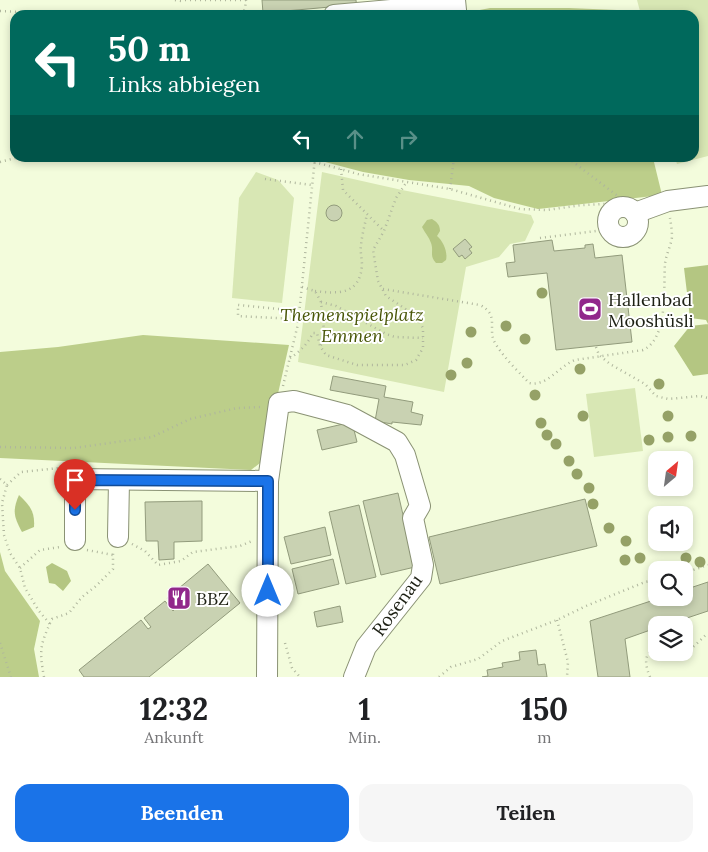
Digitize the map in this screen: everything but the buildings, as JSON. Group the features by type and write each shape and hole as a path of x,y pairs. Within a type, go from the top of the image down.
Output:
{"street":[{"path":"391,10 456,10"},
{"path":"609,228 620,236 630,235 634,232 638,222 628,207 708,196"},
{"name":"Rosenau","path":"280,404 294,401 347,415 397,442 405,455 420,506 413,518 423,565 421,578 366,647 354,677"},
{"path":"267,677 268,481 280,404"},
{"path":"75,540 75,480 268,481"},
{"path":"118,538 119,480"}],"path":[{"path":"175,0 246,0"},
{"path":"0,447 74,448 152,437 190,419 238,408 280,404 298,319 314,162 406,183 450,189 520,210 628,207"},
{"path":"450,189 453,162"},
{"path":"573,162 619,196 628,207"},
{"path":"341,169 343,190 384,231"},
{"path":"265,179 312,185"},
{"path":"290,358 296,355 309,340 313,332 317,333 320,346 326,355 357,365 405,365 416,360 424,348 423,328 416,316 386,296 378,281 373,250 384,231 396,198 406,183"},
{"path":"383,289 480,305 486,308 492,317 495,343 529,383 541,383 566,363 599,355 643,350 654,341 662,316 665,262 672,235 668,201"},
{"path":"302,287 315,291 344,292 351,289 362,270 360,247 367,214"},
{"path":"540,238 609,228"},
{"path":"315,291 321,302 325,340 320,346"},
{"path":"321,302 336,306 394,337 423,338"},
{"path":"279,308 238,305 238,316 298,319"},
{"path":"596,347 599,355 610,364 645,384 656,396 668,399 700,396 708,398"},
{"path":"50,624 39,611 25,588 20,568 10,554 4,535 2,503 7,484 20,472 60,468 75,480"},
{"path":"0,479 7,484"},
{"path":"44,677 40,649 52,619 69,613 82,597 113,569 113,550 118,538 145,551 158,565 181,561 193,552 240,546"},
{"path":"693,570 708,566"},
{"path":"438,677 451,667 478,659 502,641 648,581"},
{"path":"557,620 568,662 567,677"},
{"path":"693,647 708,633"},
{"path":"285,641 292,668 300,677"},
{"path":"0,643 11,677"},
{"path":"648,652 645,662 650,677"}],"green space":[{"path":"637,0 708,0 708,156 699,158 699,10 640,10"},
{"path":"256,172 278,180 294,198 282,303 232,298 239,198"},
{"name":"Themenspielplatz Emmen","path":"322,172 402,190 531,215 534,222 525,241 510,244 499,257 466,267 444,392 298,362"},
{"path":"635,388 643,451 594,457 586,394"}],"shaded area":[{"path":"490,8 569,8 617,10 480,10"},
{"path":"325,162 654,162 662,195 538,209 494,198 469,186 409,180 363,172"},
{"path":"432,219 439,225 440,231 437,236 446,250 446,260 442,263 436,263 434,260 431,243 422,227 427,220"},
{"path":"708,265 708,324 706,320 690,318 684,268"},
{"path":"708,324 708,374 693,376 674,346 690,326"},
{"path":"143,335 289,345 260,463 251,470 0,458 0,352 58,347"},
{"path":"19,495 31,509 34,517 34,527 22,532 15,514 15,505"},
{"path":"0,552 5,571 40,621 34,649 39,677 0,677"},
{"path":"52,563 67,571 71,581 63,591 55,584 49,583 46,567"}],"place":[{"name":"Hallenbad Mooshüsli","path":"590,309"},
{"name":"BBZ","path":"179,598"}],"route":[{"path":"75,510 75,480 268,481 268,591"}]}
